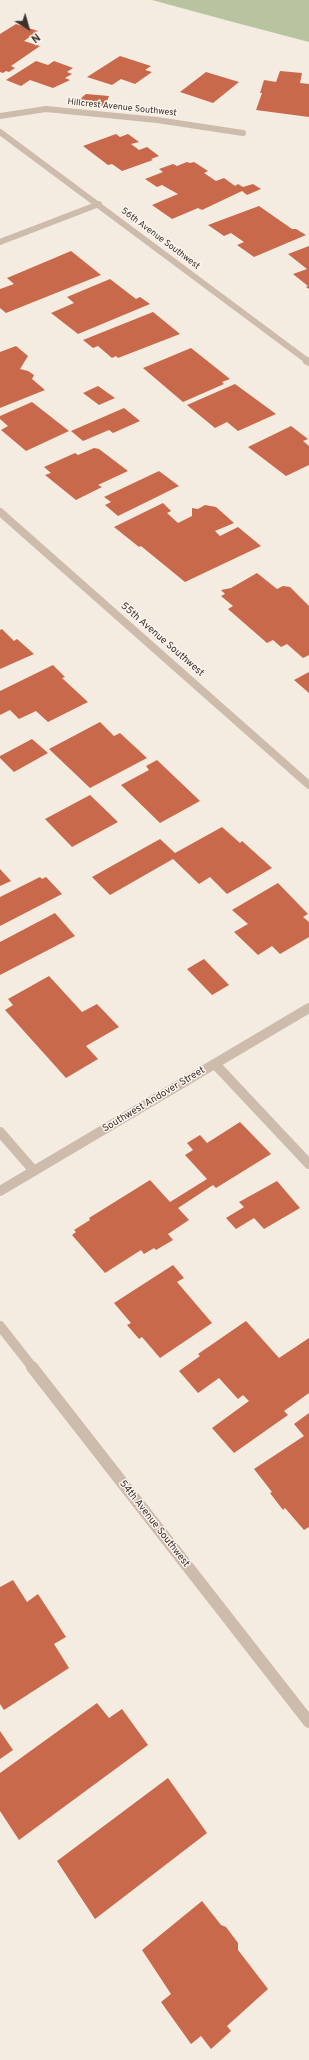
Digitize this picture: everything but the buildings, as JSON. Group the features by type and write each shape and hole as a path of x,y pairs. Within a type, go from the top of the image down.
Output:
{"street":[{"name":"Hillcrest Avenue Southwest","path":"0,116 12,113 46,110 157,120 242,133"},
{"name":"56th Avenue Southwest","path":"0,132 99,204 309,362"},
{"path":"0,242 99,204"},
{"name":"55th Avenue Southwest","path":"0,512 309,785"},
{"name":"Southwest Andover Street","path":"0,1191 309,1008"},
{"path":"215,1064 309,1164"},
{"path":"0,1132 34,1171"},
{"name":"54th Avenue Southwest","path":"0,1326 309,1722"}],"green space":[{"path":"152,0 309,0 309,42 233,22"}]}
